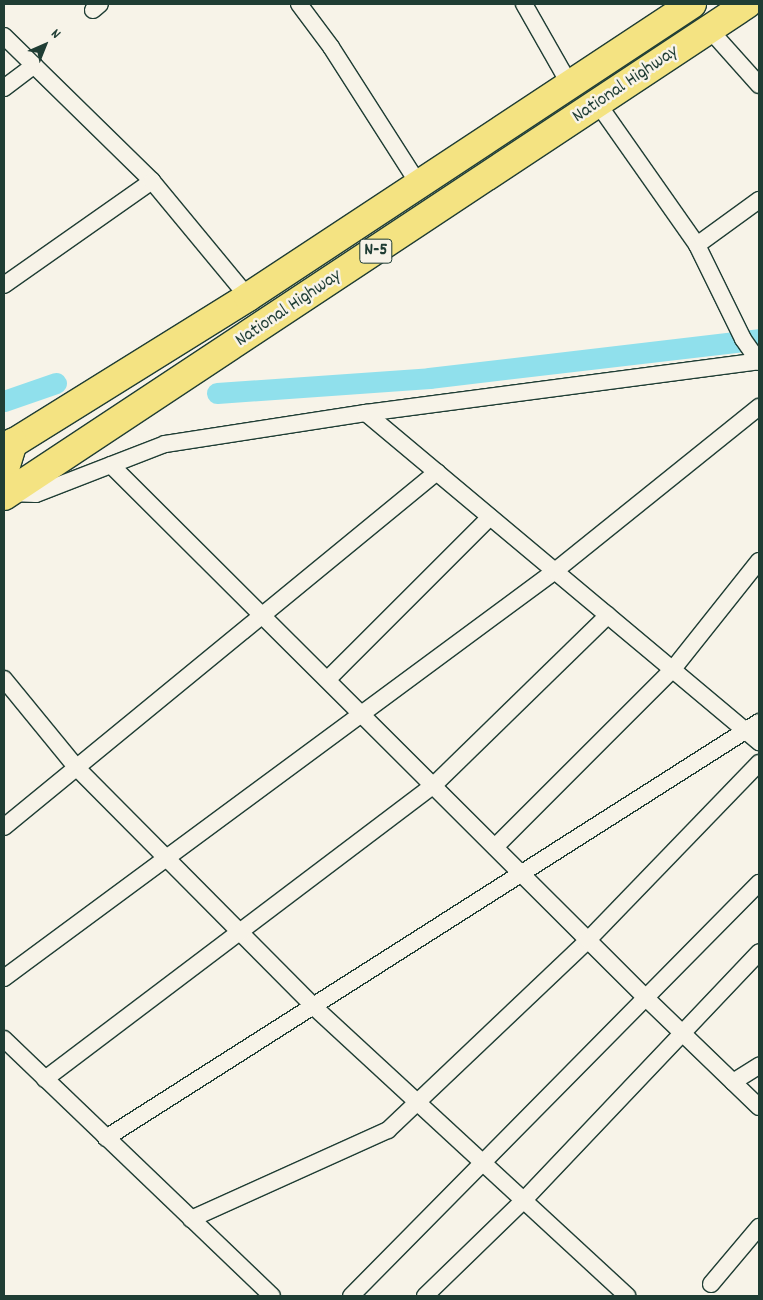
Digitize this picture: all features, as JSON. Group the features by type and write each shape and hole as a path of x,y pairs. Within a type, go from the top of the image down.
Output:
{"highway":[{"name":"National Highway","path":"5,487 598,104 747,4"},
{"name":"National Highway","path":"9,445 248,297 420,186 686,5"},
{"path":"5,487 9,445"}],"street":[{"path":"299,4 331,47 420,186"},
{"path":"524,4 570,85"},
{"path":"709,29 759,86"},
{"path":"4,36 152,181 248,297"},
{"path":"4,88 34,65"},
{"path":"5,487 36,494 165,444 366,413 759,361 744,339 697,245 598,104"},
{"path":"4,285 152,181"},
{"path":"697,245 759,200"},
{"path":"4,978 555,571 759,407"},
{"path":"366,413 673,669 753,726 759,742"},
{"path":"111,465 328,679 646,998 759,1107"},
{"path":"4,827 437,472"},
{"path":"328,679 490,517"},
{"path":"495,847 673,669 759,561"},
{"path":"45,1079 434,785 608,615"},
{"path":"4,679 76,767 312,1005 626,1296"},
{"path":"106,1138 520,872 753,726"},
{"path":"191,1219 388,1130 588,940 759,763"},
{"path":"351,1296 759,883"},
{"path":"424,1296 523,1201 681,1032 759,952"},
{"path":"4,1039 272,1296"},
{"path":"733,1082 759,1066"},
{"path":"711,1284 756,1236"}],"waterway":[{"path":"217,393 429,378 759,339"},
{"path":"4,401 56,383"}]}
